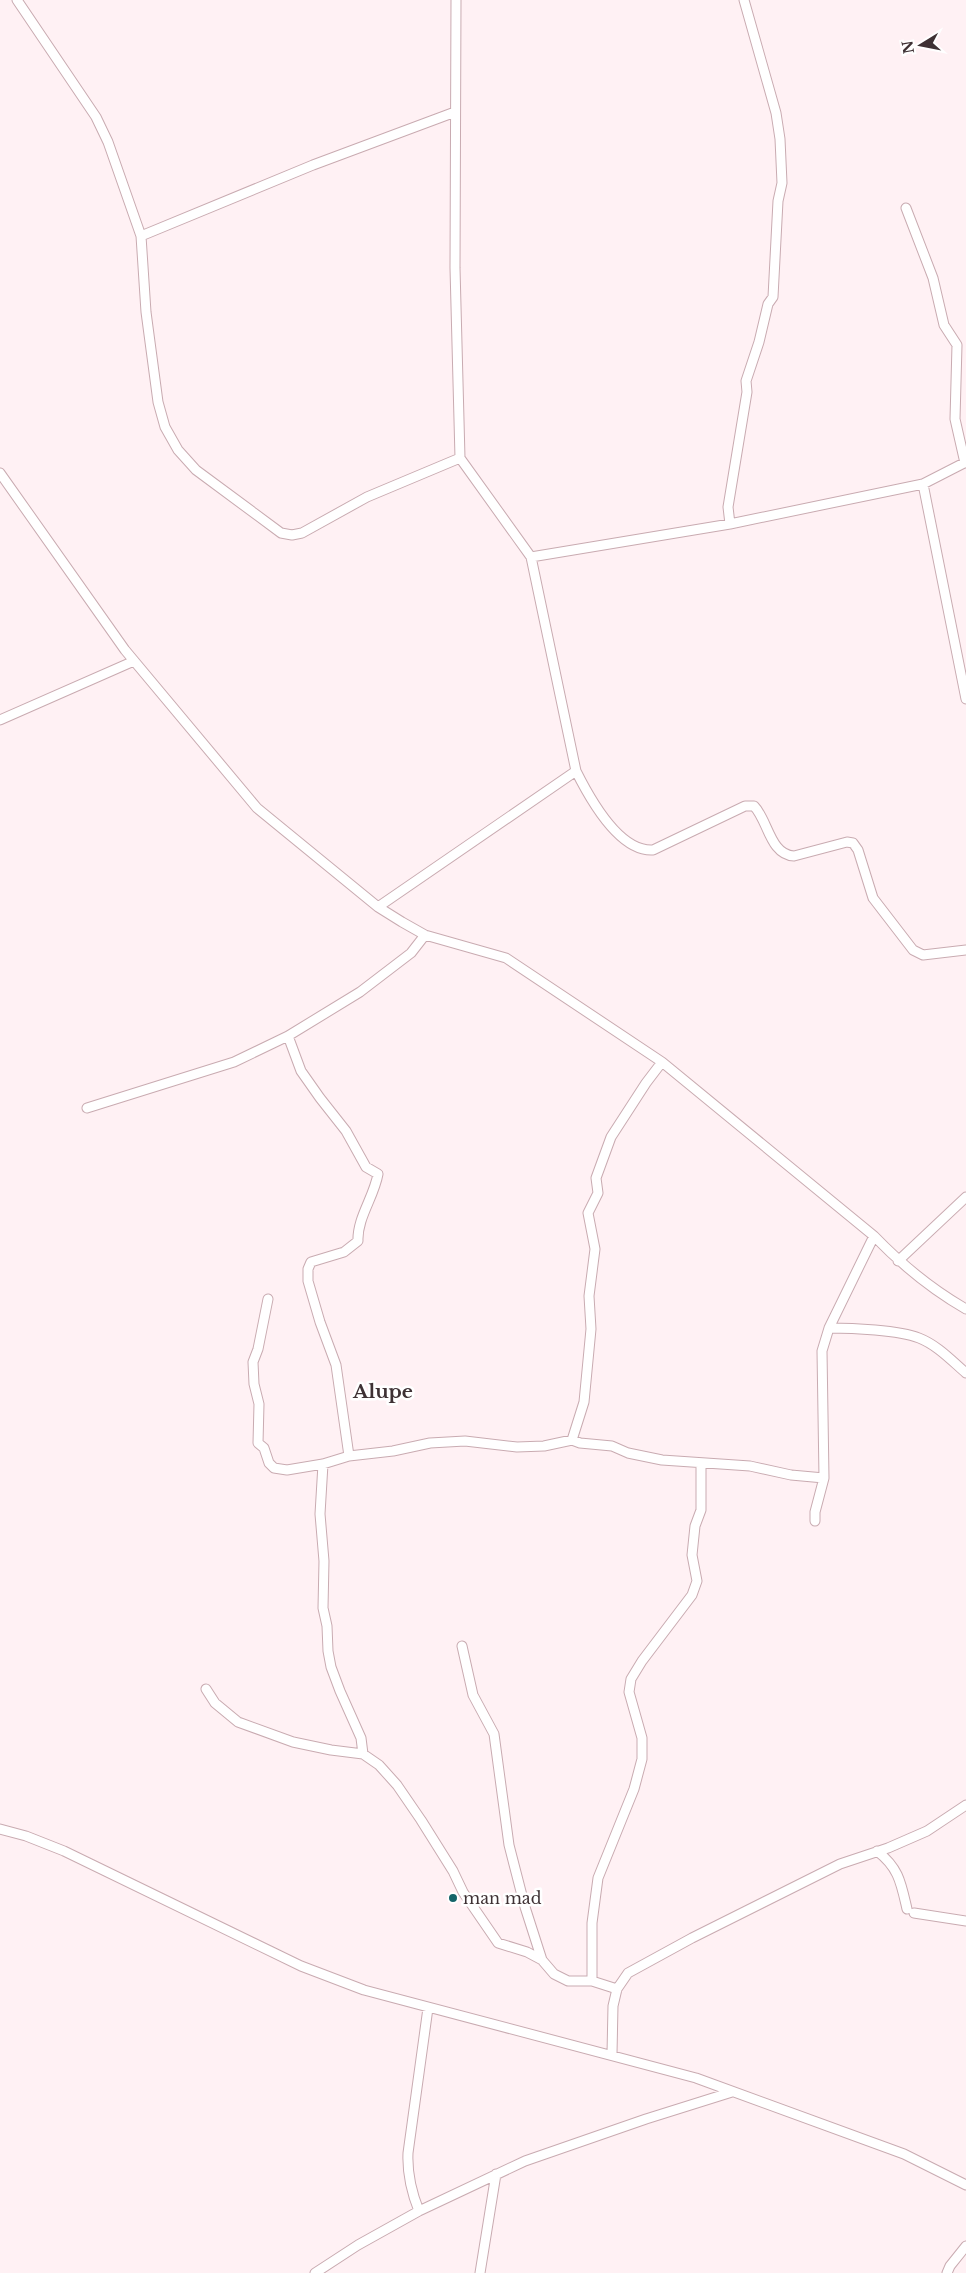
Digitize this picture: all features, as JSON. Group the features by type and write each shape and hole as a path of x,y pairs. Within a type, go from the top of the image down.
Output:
{"street":[{"path":"17,0 96,117 108,142 141,236 146,312 157,393 165,427 178,450 196,470 281,533 292,535 302,533 367,497 460,458"},
{"path":"456,0 455,268 460,458 532,557 576,771 589,797 609,823 632,846 643,850 653,850 745,806 754,806 760,812 778,850 786,856 794,856 847,842 853,843 858,850 873,898 913,950 923,955 966,950"},
{"path":"730,524 728,507 747,392 746,381 768,304 773,297 778,201 782,183 776,113 744,0"},
{"path":"141,236 313,165 455,112"},
{"path":"532,557 730,524 923,484 965,462 955,419 957,345 944,325 933,278 906,208"},
{"path":"0,473 134,661 257,808 378,907 425,935 506,958 662,1062 874,1236 898,1261 937,1292 966,1309"},
{"path":"923,484 966,699"},
{"path":"0,720 134,661"},
{"path":"378,907 576,771"},
{"path":"87,1108 169,1084 234,1062 288,1036 373,982 411,953 425,935"},
{"path":"288,1036 301,1071 346,1131 366,1167 378,1174 376,1187 358,1229 358,1241 344,1252 311,1262 308,1269 308,1282 336,1366 349,1456"},
{"path":"572,1440 584,1402 591,1329 588,1296 595,1250 588,1213 598,1193 596,1178 611,1137 662,1062"},
{"path":"898,1261 966,1196"},
{"path":"815,1521 815,1512 824,1478 822,1351 830,1328 874,1236"},
{"path":"268,1299 258,1350 253,1362 254,1384 259,1404 258,1443 264,1448 269,1463 274,1468 287,1470 323,1464 349,1456 393,1451 430,1443 465,1441 517,1447 544,1446 572,1440 580,1443 612,1446 628,1453 662,1460 750,1466 791,1475 824,1478"},
{"path":"830,1328 855,1328 918,1337 938,1348 966,1373"},
{"path":"323,1464 320,1514 324,1561 323,1608 327,1626 328,1650 331,1667 340,1691 362,1738 363,1754"},
{"path":"592,1982 592,1924 598,1878 634,1790 642,1759 642,1738 629,1692 631,1679 642,1661 692,1595 697,1581 692,1555 695,1526 701,1510 701,1464"},
{"path":"462,1646 473,1695 494,1734 509,1845 542,1960"},
{"path":"206,1689 215,1703 238,1722 293,1742 330,1750 363,1754 379,1765 397,1785 454,1871 462,1892 498,1943 527,1952 542,1960 554,1974 568,1981 592,1982 616,1989"},
{"path":"612,2054 613,2006 616,1989 628,1973 692,1938 840,1864 927,1831 966,1805"},
{"path":"0,1829 26,1836 64,1851 301,1966 364,1990 612,2054 696,2078 895,2151 966,2185"},
{"path":"890,1861 896,1844"},
{"path":"877,1851 890,1861 911,1911 966,1921"},
{"path":"419,2211 411,2191 407,2172 428,2008"},
{"path":"315,2273 358,2245 419,2211 496,2174 552,2151 732,2092"},
{"path":"480,2273 496,2174"},
{"path":"947,2273 954,2259 966,2246"}],"place":[{"name":"man mad","path":"453,1898"}],"district":[{"name":"Alupe","path":"383,1391"}]}
